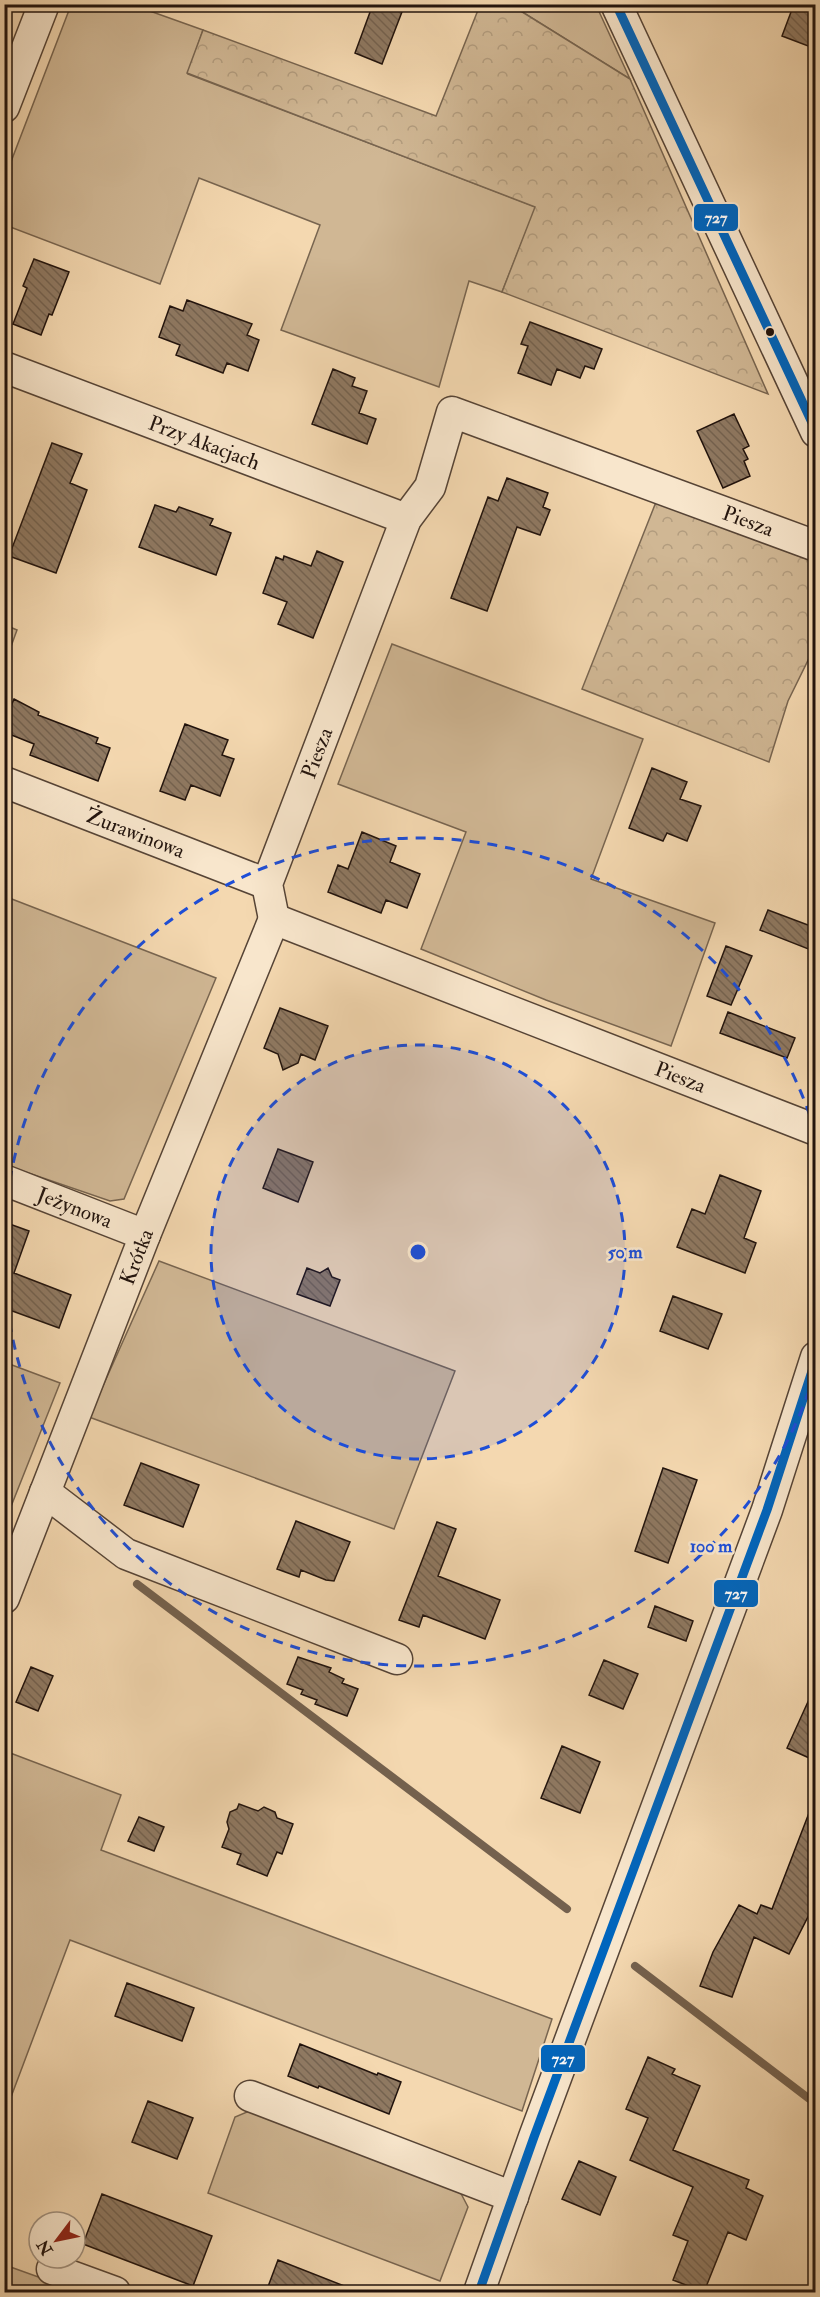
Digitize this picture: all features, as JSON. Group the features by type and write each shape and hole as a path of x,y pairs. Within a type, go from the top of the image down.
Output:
{"street":[{"path":"4,107 44,4"},
{"path":"616,4 816,432"},
{"name":"Przy Akacjach","path":"4,367 406,519"},
{"name":"Piesza","path":"267,884 406,519 430,487 452,412 816,546"},
{"name":"Żurawinowa","path":"4,782 267,884"},
{"path":"267,884 274,919"},
{"name":"Piesza","path":"274,919 816,1130"},
{"name":"Krótka","path":"8,1580 274,919"},
{"name":"Jeżynowa","path":"4,1180 145,1235"},
{"path":"479,2292 763,1521 816,1357"},
{"path":"45,1492 126,1554 397,1659"},
{"path":"250,2096 513,2197"},
{"path":"52,2270 115,2292"}],"green space":[{"path":"71,5 133,5 203,30 188,74 536,207 502,292 469,281 439,387 281,330 320,225 199,178 160,284 5,225 4,180"},
{"path":"480,5 511,5 630,79 768,394 502,292 535,207 187,73 203,30 436,116"},
{"path":"511,5 596,5 630,79"},
{"path":"656,502 813,561 815,566 815,646 788,701 769,762 582,689"},
{"path":"5,625 17,630 5,663"},
{"path":"392,644 643,739 591,879 715,923 671,1046 546,1000 421,949 466,832 338,784"},
{"path":"4,896 216,978 124,1199 110,1201 5,1165"},
{"path":"159,1261 455,1371 394,1529 89,1417"},
{"path":"4,1362 60,1383 8,1514 5,1516"},
{"path":"5,1751 121,1795 101,1850 552,2019 522,2111 70,1940 5,2113"},
{"path":"254,2109 456,2184 468,2207 440,2281 208,2193 235,2117"},
{"path":"5,2265 80,2292 5,2292"}],"building":[{"path":"373,4 405,4 382,64 355,53"},
{"path":"794,4 816,4 816,49 782,36"},
{"path":"34,259 69,272 52,315 49,314 41,335 13,324 27,288 23,286"},
{"path":"187,300 252,324 247,335 259,340 248,371 227,363 223,373 176,355 180,345 159,337 170,306 183,311"},
{"path":"530,322 602,349 594,369 585,366 580,378 557,369 551,385 518,373 528,346 521,344"},
{"path":"333,369 355,378 352,386 367,391 359,413 376,419 367,444 312,424"},
{"path":"734,414 749,446 743,449 748,459 744,461 750,476 723,488 697,431"},
{"path":"52,443 82,454 70,483 87,490 56,573 9,556"},
{"path":"507,478 548,493 543,507 550,510 540,535 517,527 487,611 451,598 488,497 498,501"},
{"path":"155,505 176,512 179,507 213,519 210,525 231,533 216,575 139,547"},
{"path":"317,551 343,562 313,638 278,624 287,602 263,593 276,557 283,560 284,556 311,566"},
{"path":"14,699 39,712 38,715 98,738 96,743 110,748 98,781 30,755 34,744 4,732 4,723"},
{"path":"185,724 228,740 222,755 234,759 220,796 191,785 185,800 160,791"},
{"path":"652,768 687,782 680,799 701,806 687,841 667,833 663,841 629,828"},
{"path":"362,832 396,846 390,862 420,874 407,908 386,900 381,913 328,892 338,865 348,869"},
{"path":"768,910 816,928 816,952 760,930"},
{"path":"726,946 752,956 731,1005 707,996"},
{"path":"280,1008 328,1026 315,1060 301,1054 298,1063 283,1070 278,1054 264,1048"},
{"path":"728,1012 795,1038 787,1058 720,1033"},
{"path":"278,1149 313,1162 298,1202 263,1188"},
{"path":"720,1175 761,1191 744,1238 756,1243 745,1273 677,1247 692,1209 705,1214"},
{"path":"4,1222 29,1231 14,1273 71,1295 59,1328 4,1308 7,1293 4,1292"},
{"path":"307,1268 320,1273 328,1268 332,1277 340,1280 330,1306 297,1294"},
{"path":"673,1296 722,1314 708,1349 660,1331"},
{"path":"141,1463 199,1485 183,1527 124,1505"},
{"path":"663,1468 697,1480 668,1563 635,1551"},
{"path":"296,1521 350,1542 334,1581 301,1570 299,1577 277,1569"},
{"path":"437,1522 456,1529 438,1576 500,1600 485,1639 423,1615 419,1627 399,1620"},
{"path":"655,1606 693,1621 686,1641 648,1627"},
{"path":"298,1657 331,1668 329,1672 344,1679 342,1683 358,1689 347,1716 315,1704 317,1700 301,1694 303,1690 287,1684"},
{"path":"604,1660 638,1674 623,1709 589,1695"},
{"path":"31,1667 53,1676 38,1711 16,1702"},
{"path":"816,1684 816,1761 787,1748"},
{"path":"562,1746 600,1762 580,1813 541,1798"},
{"path":"814,1800 816,1801 816,1861 810,1875 816,1878 816,1901 789,1954 754,1937 732,1997 700,1986 713,1952 739,1905 757,1914 761,1905 772,1909"},
{"path":"239,1804 258,1811 264,1807 275,1812 277,1818 293,1824 282,1854 277,1852 267,1876 237,1864 241,1854 222,1847 229,1829 227,1822 230,1812 237,1809"},
{"path":"139,1817 164,1827 154,1851 128,1841"},
{"path":"127,1983 194,2008 182,2041 115,2016"},
{"path":"300,2044 377,2075 378,2073 401,2082 389,2114 288,2076"},
{"path":"648,2057 675,2069 672,2074 700,2086 673,2150 749,2180 746,2188 763,2196 746,2240 728,2232 704,2292 673,2280 688,2241 673,2235 693,2187 630,2160 648,2118 626,2109"},
{"path":"148,2101 193,2118 177,2159 132,2142"},
{"path":"579,2161 616,2177 600,2215 562,2199"},
{"path":"102,2194 212,2236 193,2286 87,2246 87,2233"},
{"path":"278,2260 357,2291 357,2292 266,2292"}],"waterway":[{"path":"137,1584 567,1909"},
{"path":"635,1966 816,2104"}],"transit line":[{"name":"727","path":"616,4 816,431"},
{"name":"727","path":"479,2292 534,2137 767,1510 816,1359"}]}
